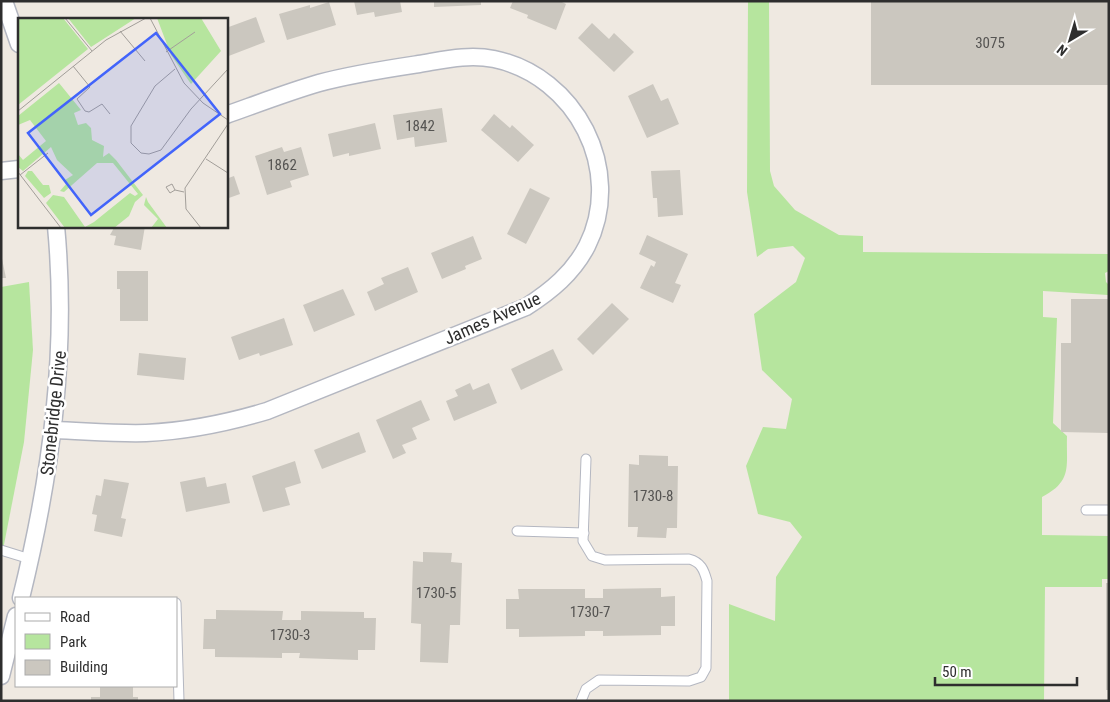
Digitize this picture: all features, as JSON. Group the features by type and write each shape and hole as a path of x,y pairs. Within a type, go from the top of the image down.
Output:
{"street":[{"path":"4,1 18,41"},
{"name":"James Avenue","path":"54,430 146,433 227,423 267,411 526,306 551,291 572,270 587,246 598,219 601,184 599,167 585,126 570,105 545,81 511,64 493,59 465,56 362,73 319,83 228,114"},
{"path":"1,172 18,169"},
{"name":"Stonebridge Drive","path":"21,597 49,470 54,430 61,322 56,228"},
{"path":"1,676 15,620"}],"lane":[{"path":"581,701 586,689 599,680 689,682 701,677 706,668 707,582 700,565 695,561 682,559 597,558 592,556 586,548 584,533 586,459"},
{"path":"1086,510 1109,510"},
{"path":"518,531 584,533"},
{"path":"1,550 30,559"},
{"path":"178,668 179,701"}],"green space":[{"path":"748,1 769,1 770,171 774,186 795,210 839,235 863,236 863,252 1109,254 1109,271 1105,273 1106,282 1109,285 1108,295 1043,291 1043,317 1057,318 1053,423 1067,436 1067,464 1066,472 1059,485 1042,497 1042,535 1109,536 1109,579 1102,579 1102,587 1045,587 1044,701 729,701 729,604 775,621 776,577 802,537 790,522 758,514 746,466 763,427 786,429 792,399 762,370 754,314 796,282 805,258 793,246 768,249 757,257 747,192"},
{"path":"29,282 33,350 24,442 1,560 1,287"}],"building":[{"path":"354,1 400,1 402,12 375,17 374,12 357,15"},
{"path":"434,1 481,1 481,5 434,7"},
{"path":"513,1 560,1 566,4 556,30 527,18 528,15 510,8"},
{"path":"871,1 1109,1 1109,85 871,85"},
{"path":"329,2 336,25 287,40 279,14 310,5 310,8"},
{"path":"256,17 265,42 228,56 228,27"},
{"path":"592,23 609,39 614,33 634,52 614,72 578,38"},
{"path":"653,84 661,101 668,98 679,124 647,138 628,96"},
{"path":"442,108 447,142 415,147 414,137 397,140 393,115"},
{"path":"494,114 510,128 512,125 534,145 518,162 481,130"},
{"path":"375,123 381,149 349,156 349,153 333,157 328,134"},
{"path":"282,147 284,152 301,147 309,175 290,181 292,187 267,195 255,156"},
{"path":"680,170 683,215 658,217 657,198 653,198 651,171"},
{"path":"234,176 240,194 228,198 228,178"},
{"path":"530,188 550,198 526,244 507,234"},
{"path":"114,228 145,228 141,250 114,245 116,236 110,235"},
{"path":"647,235 688,254 675,283 681,285 673,303 640,288 651,265 654,267 656,262 639,254"},
{"path":"473,236 482,259 465,266 466,269 442,279 431,253"},
{"path":"1,254 6,278 1,278"},
{"path":"408,267 418,292 375,311 367,292 384,284 381,278"},
{"path":"117,271 148,271 148,321 120,321 120,289 117,289"},
{"path":"343,289 355,315 314,332 303,305"},
{"path":"1071,299 1109,299 1109,433 1061,432 1061,343 1071,343"},
{"path":"612,303 629,319 593,355 577,339"},
{"path":"284,318 293,345 260,356 259,353 239,360 231,337"},
{"path":"553,349 563,370 521,390 511,369"},
{"path":"139,353 186,358 184,380 137,375"},
{"path":"470,383 473,390 489,383 497,403 454,421 446,401 458,396 455,390"},
{"path":"421,400 430,420 412,428 417,439 402,445 406,453 393,459 376,420"},
{"path":"359,432 366,452 322,469 314,450"},
{"path":"639,455 668,456 668,466 678,466 677,528 667,528 666,538 637,537 638,527 628,527 629,464 639,465"},
{"path":"295,461 301,483 285,488 290,505 263,512 252,476"},
{"path":"205,477 207,487 226,483 230,503 186,512 180,482"},
{"path":"104,479 129,483 121,518 126,519 122,537 94,531 97,515 92,514 96,495 101,496"},
{"path":"423,552 452,553 451,562 462,563 460,625 450,625 448,663 420,662 421,624 411,623 413,561 423,562"},
{"path":"1106,583 1109,583 1109,690 1106,690"},
{"path":"661,588 661,597 675,596 675,626 661,626 661,635 603,636 603,631 585,631 585,636 519,637 519,629 506,629 506,599 519,599 518,589 585,589 585,598 603,598 603,589"},
{"path":"216,610 283,611 282,620 301,620 301,611 364,612 364,618 376,618 375,650 358,650 358,660 299,658 300,653 282,653 282,658 215,657 215,649 203,649 204,619 216,619"},
{"path":"100,687 133,687 133,697 138,697 138,701 91,701 91,697 100,697"}]}
